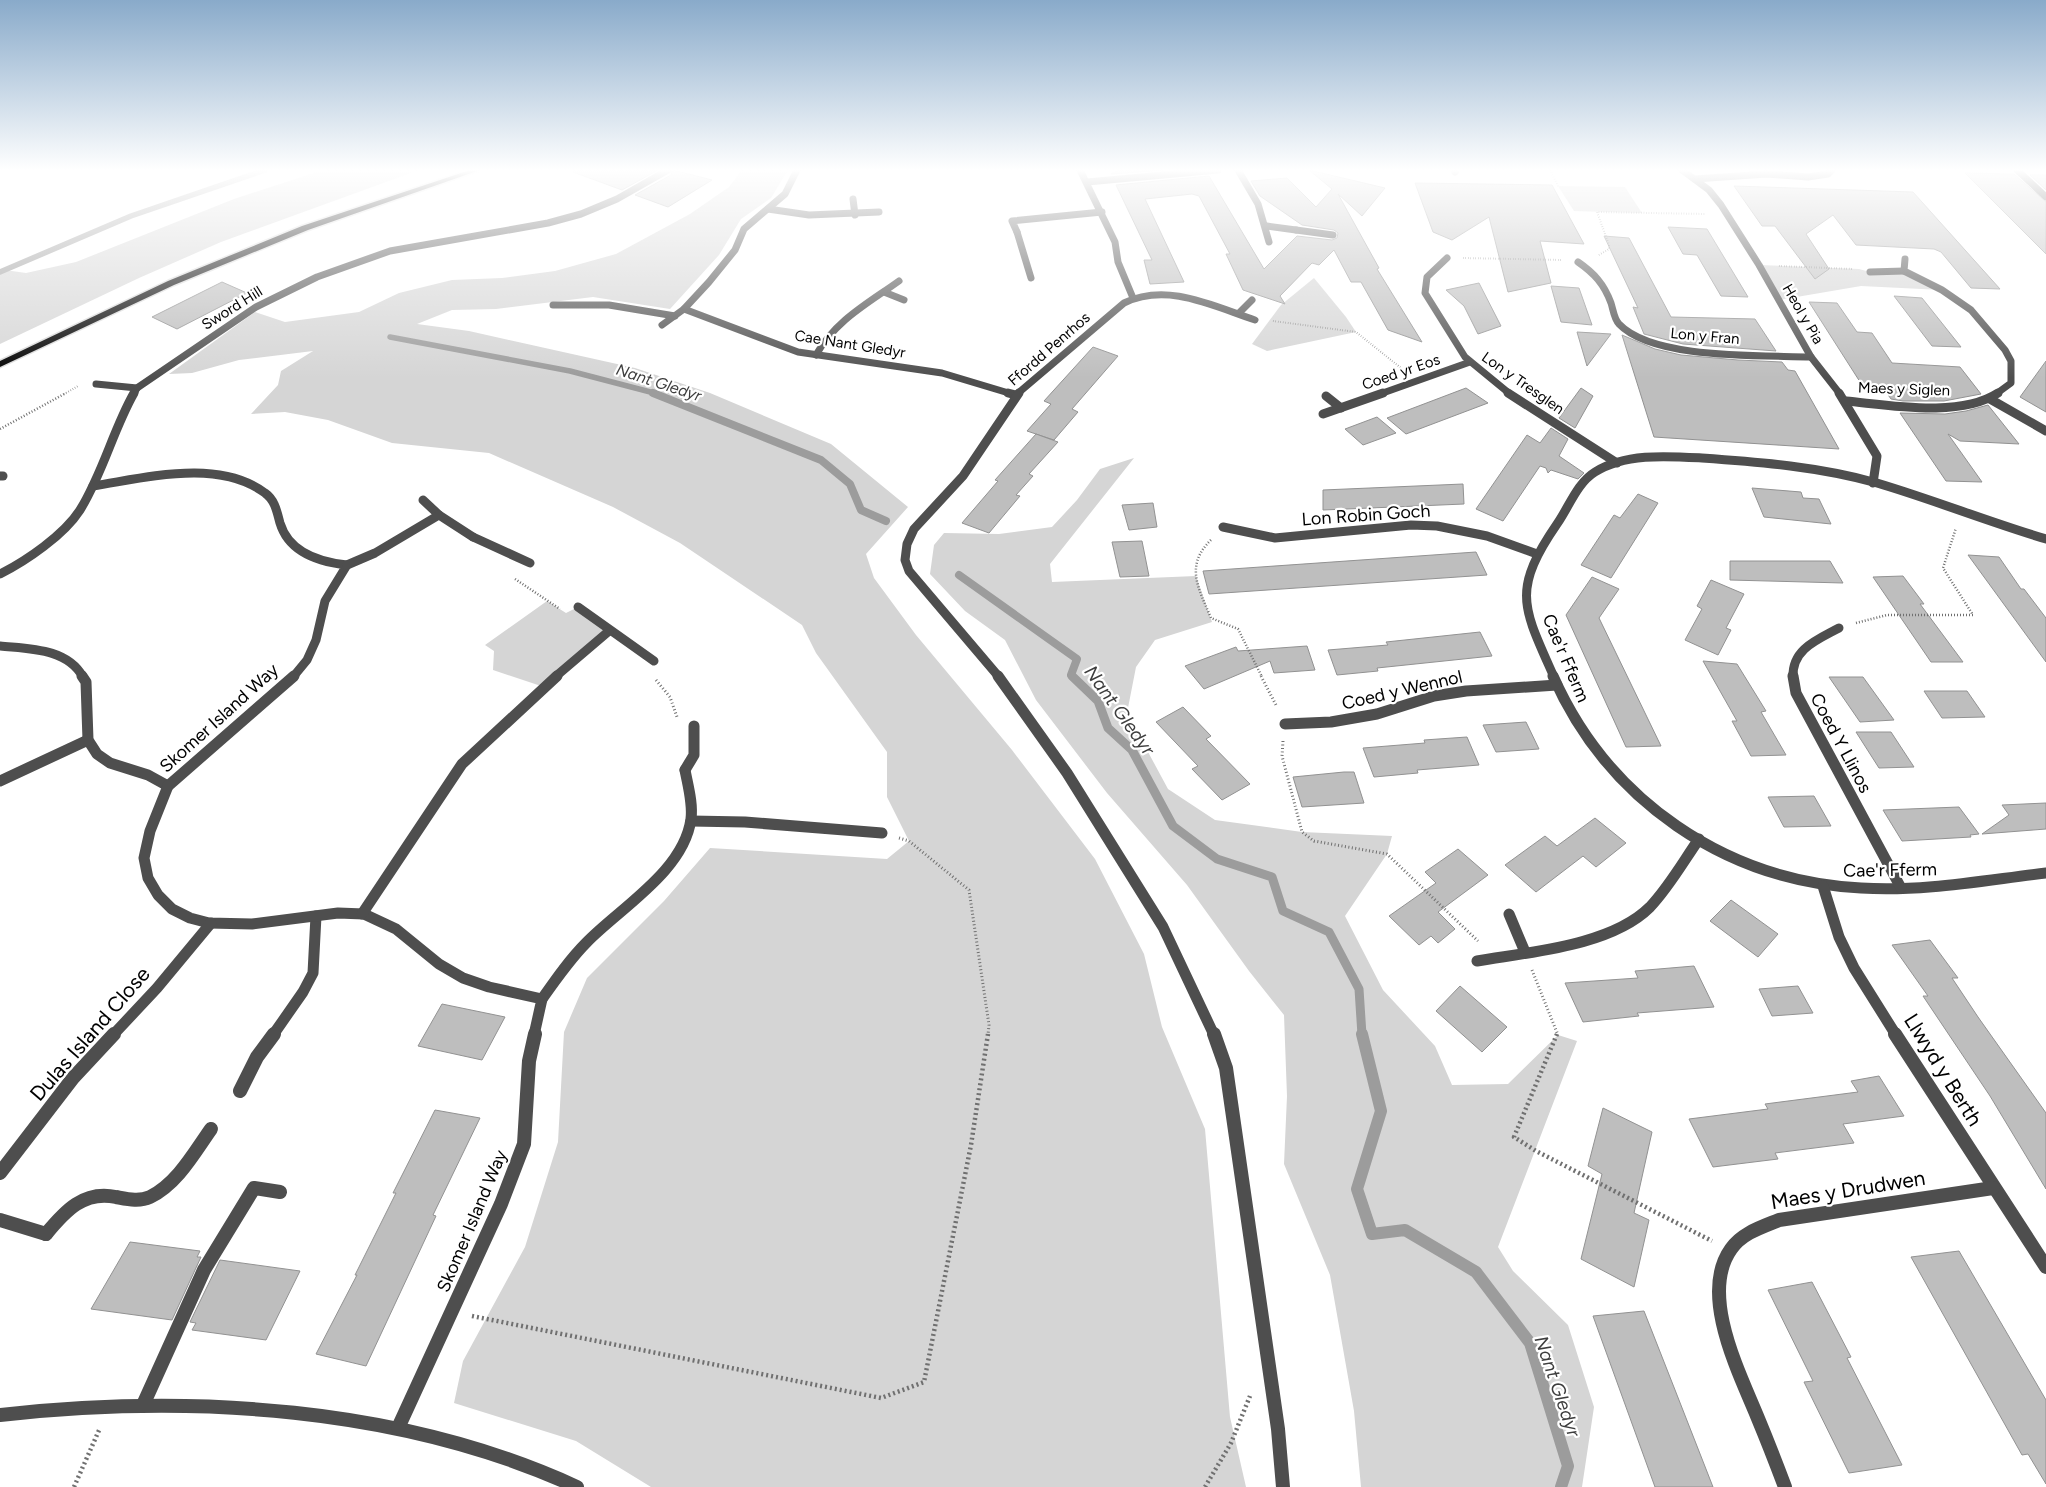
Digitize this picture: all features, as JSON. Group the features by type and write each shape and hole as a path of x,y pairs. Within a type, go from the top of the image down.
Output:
{"main road":[{"path":"0,364 171,283 277,239"}],"street":[{"name":"Sword Hill","path":"0,574 19,564 44,545 79,512 93,486 120,418 137,388 256,307 317,277 390,251 455,239"},
{"path":"662,325 684,309 735,250 740,239"},
{"path":"1019,239 1032,278"},
{"path":"1114,239 1118,262 1133,298"},
{"name":"Heol y Pia","path":"1743,239 1811,356 1846,400 1877,456 1873,482"},
{"name":"Lon y Tresglen","path":"1447,258 1427,276 1423,285 1425,293 1470,362 1516,398 1592,445 1617,463"},
{"path":"1870,272 1904,271 1906,259"},
{"name":"Lon y Fran","path":"1578,262 1598,276 1608,293 1617,322 1639,338 1665,347 1811,356"},
{"name":"Maes y Siglen","path":"1846,400 1949,407 1990,399 2004,391 2011,383 2013,372 2011,362 2005,350 1971,310 1959,301 1904,271"},
{"path":"816,355 827,336 839,324 899,281"},
{"path":"884,292 904,300"},
{"name":"Ffordd Penrhos","path":"1255,320 1185,296 1133,298 1118,307 1016,395 963,476 914,529 907,544 905,560 909,571 1000,678 1067,773 1163,928 1213,1031 1226,1068 1278,1429 1282,1487"},
{"path":"1239,313 1252,300"},
{"path":"553,305 609,305 675,316"},
{"name":"Cae Nant Gledyr","path":"684,309 776,345 816,355 942,372 1016,395"},
{"name":"Coed yr Eos","path":"1324,414 1470,362"},
{"path":"96,384 137,388"},
{"path":"1326,396 1341,408"},
{"path":"1990,399 2046,431"},
{"name":"Cae'r Fferm","path":"2046,540 1873,482 1801,468 1696,458 1654,458 1617,463 1591,474 1537,554 1526,585 1527,609 1557,685 1574,718 1608,766 1666,818 1699,839 1755,867 1823,886 1859,889 1901,888 2046,873"},
{"path":"93,486 197,474 237,480 255,486 267,494 277,506 285,537 296,547 314,558 347,565 375,552 439,515"},
{"path":"423,500 439,515 473,537 530,564"},
{"name":"Lon Robin Goch","path":"1223,527 1275,538 1411,525 1437,526 1487,536 1537,554"},
{"name":"Skomer Island Way","path":"347,565 338,583 325,601 316,640 307,660 290,680 168,786 160,810 147,836 143,859 148,882 162,901 183,916 211,923 236,926 340,912 362,914 387,922 439,964 461,977 504,992 542,999 529,1061 524,1144 501,1204 398,1428"},
{"path":"578,607 609,632 654,661"},
{"name":"Coed Y Llinos","path":"1839,628 1801,650 1792,663 1791,678 1796,693 1901,888"},
{"path":"362,914 462,764 550,681 609,632"},
{"path":"0,646 45,651 62,657 78,668 86,682 88,740 98,754 110,763 148,775 168,786"},
{"name":"Coed y Wennol","path":"1285,724 1331,722 1377,714 1434,696 1466,691 1557,685"},
{"path":"542,999 565,965 595,934 641,896 664,872 691,821 685,770 694,761 696,741 694,726"},
{"path":"0,780 88,740"},
{"path":"691,821 745,822 882,833"},
{"path":"1477,961 1526,952 1616,930 1642,914 1661,893 1699,839"},
{"name":"Llwyd y Berth","path":"1823,886 1839,937 1854,968 1993,1188 2046,1267"},
{"path":"1509,914 1526,952"},
{"path":"240,1091 257,1056 303,992 313,973 316,916"},
{"name":"Dulas Island Close","path":"0,1173 73,1078 158,988 211,923"},
{"path":"0,1220 46,1234 60,1216 88,1196 103,1194 127,1200 148,1197 170,1180 210,1129"},
{"path":"143,1405 204,1270 254,1188 280,1192"},
{"name":"Maes y Drudwen","path":"1785,1487 1725,1334 1718,1302 1720,1272 1731,1250 1750,1233 1764,1224 1779,1220 1993,1188"},
{"path":"0,1415 46,1409 143,1405 302,1414 398,1428 504,1456 549,1473 577,1487"}],"path":[{"path":"1447,258 1494,257 1578,262 1609,249 1607,239"},
{"path":"1759,265 1860,269 1870,272"},
{"path":"1255,320 1356,332 1419,381"},
{"path":"0,429 86,382"},
{"path":"1839,628 1887,614 1973,615 1943,568 1962,511"},
{"path":"1223,527 1198,553 1196,576 1212,618 1238,629 1285,724 1282,756 1302,832 1314,841 1387,854 1495,958"},
{"path":"654,661 645,670 666,689 674,702 677,723"},
{"path":"452,1311 881,1398 924,1382 971,1146 989,1025 969,890 909,841 882,833"},
{"path":"1526,952 1558,1035 1514,1137 1536,1151 1731,1250"},
{"path":"1205,1487 1218,1470 1243,1418 1252,1392"},
{"path":"74,1487 109,1406"}],"shaded area":[{"path":"133,239 228,239 139,278 0,344 0,272 5,270 26,273 76,262"},
{"path":"643,239 729,239 719,255 670,309 593,297 496,309 452,310 417,324 469,331 635,368 710,393 831,444 908,507 866,554 874,578 916,635 1012,750 1095,859 1144,954 1162,1027 1205,1129 1230,1417 1246,1487 651,1487 576,1441 454,1403 463,1361 525,1247 558,1142 564,1032 587,978 664,901 710,848 887,859 909,841 887,797 887,752 816,653 802,625 680,543 613,507 489,453 392,443 328,420 285,412 251,414 278,385 281,371 313,351 239,360 192,373 169,374 255,312 285,322 359,312 399,293 452,280 502,278 555,271 616,254"},
{"path":"1759,265 1859,269 1870,272 1904,271 1942,290 1861,286 1779,300"},
{"path":"1314,278 1356,332 1267,351 1252,344 1281,305"},
{"path":"1134,458 1050,564 1052,582 1196,576 1212,622 1155,640 1136,667 1127,713 1168,789 1215,820 1302,832 1392,836 1387,854 1345,916 1383,990 1435,1046 1452,1085 1508,1084 1558,1035 1577,1041 1498,1247 1513,1271 1568,1325 1594,1407 1582,1487 1361,1487 1354,1411 1330,1275 1284,1164 1287,1096 1284,1015 1249,971 1187,885 1107,793 1036,700 1005,640 965,611 930,574 934,545 944,533 999,534 1052,527 1077,500 1100,469"},
{"path":"547,601 566,613 578,607 609,631 544,687 493,670 494,651 485,645"}],"building":[{"path":"1142,239 1164,239 1184,282 1150,284 1144,260 1152,260"},
{"path":"1222,239 1246,239 1264,269 1294,239 1363,239 1379,268 1377,269 1422,342 1388,330 1361,282 1351,282 1334,250 1319,265 1312,263 1280,296 1285,304 1243,290 1226,254 1230,254"},
{"path":"1495,239 1582,239 1584,244 1540,241 1551,283 1508,292"},
{"path":"1606,239 1630,239 1671,317 1755,319 1776,351 1683,344 1644,334 1633,307 1638,308"},
{"path":"1675,239 1713,239 1748,297 1721,296 1697,255 1683,254"},
{"path":"1785,239 1810,239 1829,269 1815,279"},
{"path":"1852,239 1956,239 2000,289 1971,288 1941,252 1934,249 1856,245"},
{"path":"2031,239 2046,239 2046,254"},
{"path":"222,282 247,293 177,329 152,317"},
{"path":"1479,283 1501,326 1478,334 1464,306 1446,290"},
{"path":"1551,286 1579,288 1592,325 1561,322"},
{"path":"1894,296 1922,298 1961,347 1932,346"},
{"path":"1809,302 1837,303 1857,332 1872,333 1892,363 1960,367 1981,394 1944,401 1903,401 1891,399 1881,385 1862,385"},
{"path":"1577,332 1611,334 1587,366"},
{"path":"1622,335 1655,349 1681,355 1782,362 1788,370 1795,371 1839,449 1654,437"},
{"path":"1093,347 1118,356 1072,409 1078,412 1054,440 1027,431 1051,404 1044,401"},
{"path":"2046,361 2046,412 2020,397"},
{"path":"1466,388 1488,403 1406,434 1387,418"},
{"path":"1581,388 1593,396 1575,428 1559,418"},
{"path":"1988,405 2019,444 1960,441 1948,434 1982,482 1946,481 1900,413 1945,414"},
{"path":"1377,417 1396,433 1363,445 1345,429"},
{"path":"1551,428 1568,439 1559,456 1584,473 1578,479 1551,470 1548,473 1546,468 1540,466 1503,521 1476,509 1527,435 1540,443"},
{"path":"1036,434 1058,442 1029,474 1033,476 1016,495 1020,496 989,533 962,523 998,481 995,480"},
{"path":"1463,484 1464,504 1323,510 1323,490"},
{"path":"1752,488 1801,492 1803,498 1819,499 1831,524 1764,517"},
{"path":"1638,494 1658,503 1611,578 1581,565 1614,515 1620,518"},
{"path":"1153,503 1157,527 1129,530 1122,505"},
{"path":"1142,541 1149,576 1120,577 1112,542"},
{"path":"1476,552 1487,575 1209,594 1203,571"},
{"path":"1968,555 1999,557 2021,589 2024,589 2046,618 2046,662"},
{"path":"1730,561 1830,561 1843,583 1730,580"},
{"path":"1903,576 1924,604 1920,604 1963,662 1931,662 1873,577"},
{"path":"1592,577 1619,589 1599,618 1661,746 1626,747 1566,615"},
{"path":"1711,580 1744,594 1726,628 1731,630 1718,655 1685,640 1702,609 1697,606"},
{"path":"1480,632 1492,656 1377,668 1378,671 1337,675 1328,650 1388,645 1386,642"},
{"path":"1307,646 1315,670 1274,673 1270,661 1204,689 1185,666 1236,647 1238,651"},
{"path":"1703,661 1737,664 1766,711 1761,712 1786,755 1751,756 1732,721 1737,721"},
{"path":"1829,677 1863,677 1894,720 1860,722"},
{"path":"1924,691 1967,691 1985,717 1942,718"},
{"path":"1183,707 1211,736 1206,739 1250,784 1222,800 1192,769 1198,766 1156,722"},
{"path":"1526,722 1539,749 1496,752 1483,725"},
{"path":"1856,732 1891,732 1914,767 1879,768"},
{"path":"1467,737 1479,765 1417,770 1418,773 1374,777 1363,748 1425,743 1424,740"},
{"path":"1354,772 1364,803 1302,807 1293,777"},
{"path":"1814,796 1831,826 1784,827 1768,797"},
{"path":"2046,803 2046,829 1982,834 2009,815 2002,805"},
{"path":"1959,807 1979,834 1970,835 1971,837 1902,841 1883,810"},
{"path":"1595,818 1626,843 1596,867 1583,856 1536,892 1505,865 1545,836 1557,846"},
{"path":"1458,849 1488,875 1438,912 1455,929 1438,943 1431,936 1419,945 1389,916 1436,883 1425,872"},
{"path":"1731,900 1778,934 1758,957 1710,921"},
{"path":"1930,940 1958,978 1952,978 1978,1017 2046,1113 2046,1189 1990,1096 1923,996 1928,996 1892,945"},
{"path":"1694,966 1714,1007 1637,1013 1639,1016 1583,1022 1565,983 1638,978 1635,971"},
{"path":"1460,986 1507,1027 1482,1052 1436,1011"},
{"path":"1798,986 1813,1013 1772,1016 1759,989"},
{"path":"442,1004 505,1017 482,1060 418,1046"},
{"path":"1879,1076 1904,1116 1843,1124 1854,1143 1775,1153 1778,1159 1713,1167 1689,1119 1768,1109 1765,1104 1858,1092 1851,1081"},
{"path":"1603,1108 1652,1132 1634,1213 1649,1220 1634,1287 1581,1259 1602,1174 1588,1166"},
{"path":"435,1110 480,1118 433,1215 436,1216 366,1366 316,1354 357,1275 355,1275 396,1193 393,1193"},
{"path":"130,1242 200,1251 197,1257 201,1257 172,1320 91,1309"},
{"path":"1959,1251 2046,1400 2046,1484 2028,1454 2022,1455 1911,1257"},
{"path":"220,1260 300,1271 266,1340 192,1330 196,1323 190,1322"},
{"path":"1812,1282 1851,1357 1847,1358 1902,1465 1849,1473 1804,1382 1813,1381 1768,1290"},
{"path":"1644,1311 1713,1487 1655,1487 1593,1316"}],"waterway":[{"path":"0,272 76,239"},
{"name":"Nant Gledyr","path":"390,337 570,371 658,394"},
{"name":"Nant Gledyr","path":"653,393 821,460 850,484 861,510 886,521"},
{"name":"Nant Gledyr","path":"959,575 1077,659 1072,676"},
{"name":"Nant Gledyr","path":"1072,676 1098,701 1108,728 1132,750 1173,826 1217,859 1272,877 1283,911 1329,932 1359,989 1362,1035"},
{"name":"Nant Gledyr","path":"1362,1034 1381,1111 1357,1189 1372,1234 1405,1230 1476,1272 1530,1343 1568,1466 1561,1487"}]}
